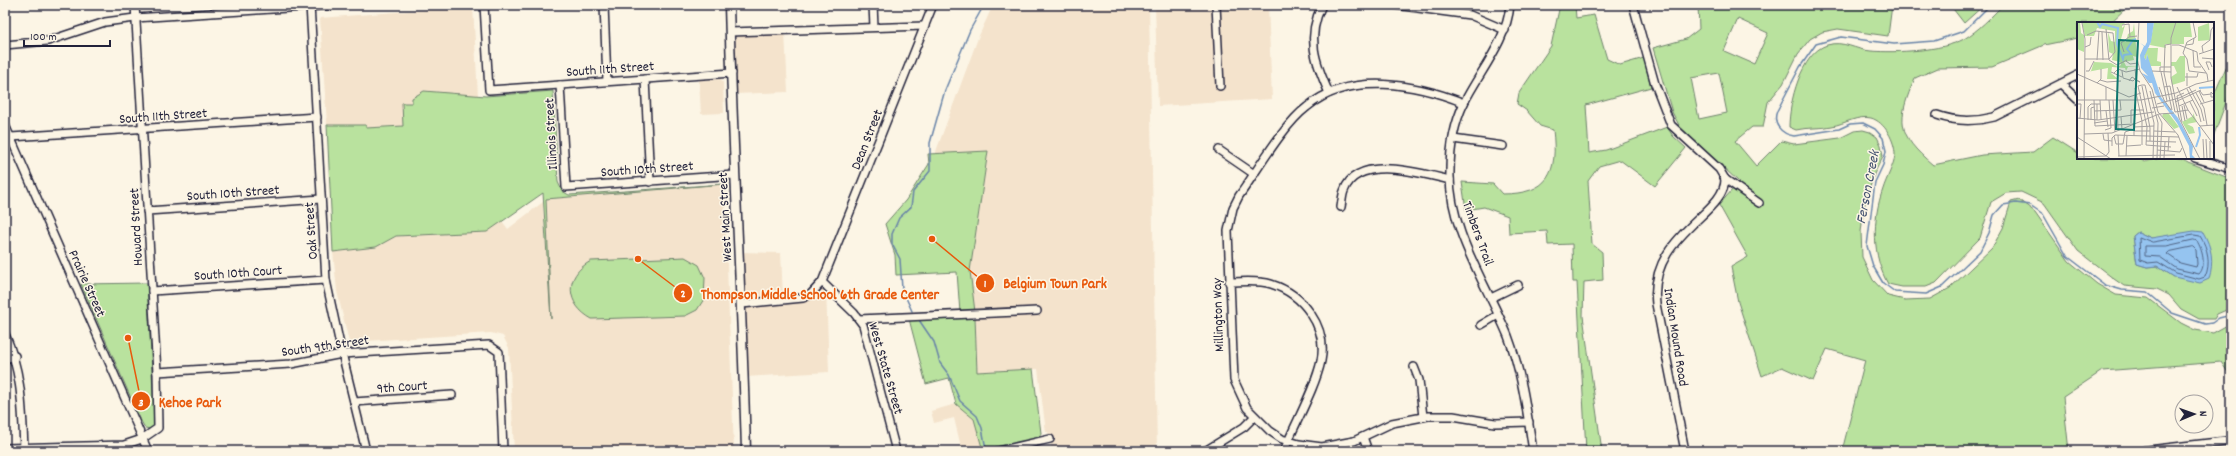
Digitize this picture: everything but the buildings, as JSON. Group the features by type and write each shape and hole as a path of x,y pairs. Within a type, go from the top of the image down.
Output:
{"main road":[{"name":"West Main Street","path":"729,5 735,175 742,304 746,451"},
{"path":"2144,451 2231,442"}],"street":[{"name":"Howard Street","path":"134,5 157,372 158,428 142,439"},
{"path":"5,45 48,41 105,22 135,18 335,5"},
{"name":"South 11th Street","path":"484,5 490,90 732,73"},
{"path":"604,5 607,81"},
{"path":"873,5 874,27"},
{"name":"Dean Street","path":"822,282 933,5"},
{"path":"1216,5 1220,86"},
{"path":"1322,5 1316,16 1312,42 1316,65 1329,93"},
{"path":"1395,5 1470,15 1505,30"},
{"name":"Timbers Trail","path":"1510,5 1505,30 1464,103 1453,139 1450,180 1453,206 1459,226 1498,315 1521,377 1533,451"},
{"path":"1633,5 1655,84 1668,121 1681,137 1719,169 1725,179 1759,203"},
{"name":"Oak Street","path":"310,6 326,280 342,354 366,451"},
{"path":"730,32 925,26"},
{"path":"1937,115 1958,121 1984,120 2011,110 2077,76"},
{"path":"645,80 650,182"},
{"path":"2061,84 2077,99"},
{"name":"Illinois Street","path":"560,85 565,182"},
{"name":"Millington Way","path":"1464,103 1450,97 1390,86 1356,85 1329,93 1299,114 1254,174 1233,208 1228,232 1234,380 1241,398 1254,417 1270,431 1289,441 1322,447 1343,445 1392,423 1423,417 1453,416 1495,423 1529,422"},
{"name":"South 11th Street","path":"11,137 143,130 317,117"},
{"name":"Prairie Street","path":"5,125 148,451"},
{"path":"1453,139 1503,146"},
{"path":"1219,150 1254,174"},
{"path":"2198,159 2231,169"},
{"path":"1341,207 1344,190 1351,181 1371,170 1393,168 1450,180"},
{"name":"South 10th Street","path":"565,182 566,187 735,175"},
{"name":"Indian Mound Road","path":"1685,451 1656,304 1655,285 1662,261 1671,246 1713,202 1724,186 1725,179"},
{"name":"South 10th Street","path":"147,211 321,199"},
{"name":"South 10th Court","path":"152,291 326,280"},
{"path":"742,304 803,298 810,295 822,282"},
{"name":"West State Street","path":"822,282 860,319 866,335 896,451"},
{"path":"1229,282 1255,282 1284,289 1297,297 1314,318 1320,333 1321,360 1284,451"},
{"path":"1491,298 1518,285"},
{"path":"860,319 1037,311"},
{"path":"1481,325 1498,315"},
{"path":"5,334 14,356 21,387 24,448"},
{"name":"South 9th Street","path":"157,372 291,364 342,354 489,345 499,352 503,451"},
{"path":"5,359 14,356"},
{"path":"1414,367 1419,380 1423,417"},
{"name":"9th Court","path":"354,402 452,395"},
{"path":"1205,451 1244,426 1254,417"},
{"path":"1363,437 1368,451"},
{"path":"5,448 71,449 124,445 142,439"},
{"path":"998,451 1050,439"}],"shaded area":[{"path":"993,5 1149,5 1157,451 1052,451 1048,432 1046,432 1038,369 977,372 975,317 970,271 988,152 935,154 978,38"},
{"path":"1155,5 1268,5 1272,99 1158,106"},
{"path":"473,6 478,96 424,91 412,103 403,126 366,128 365,125 327,125 320,18"},
{"path":"785,32 788,92 734,94 732,34"},
{"path":"721,79 723,83 724,113 701,114 699,80"},
{"path":"724,184 734,451 514,451 509,348 503,336 491,333 349,342 337,291 333,252 376,247 396,236 487,232 502,221 508,229 543,202 549,293 546,199"},
{"path":"741,252 781,253 783,298 744,302"},
{"path":"823,284 826,288 829,372 746,377 743,305 803,299"},
{"path":"956,404 974,419 983,451 962,451 954,418 934,423 931,411"}],"green space":[{"path":"1560,5 1575,5 1576,18 1594,15 1607,59 1620,65 1644,58 1651,87 1586,105 1589,153 1606,150 1667,127 1673,136 1686,148 1655,186 1620,160 1599,166 1588,181 1592,244 1602,252 1603,280 1584,282 1583,316 1602,451 1586,451 1577,282 1573,282 1572,244 1548,245 1547,231 1509,233 1508,216 1484,207 1466,210 1462,182 1493,184 1502,194 1518,193 1530,190 1540,185 1547,178 1554,158 1553,130 1540,126 1527,111 1517,104 1519,93 1551,46"},
{"path":"1698,5 1892,5 1888,36 1838,29 1822,32 1810,39 1798,54 1783,84 1768,102 1763,127 1752,127 1735,141 1756,166 1781,141 1794,144 1840,138 1854,131 1863,130 1870,132 1877,137 1881,145 1883,156 1874,174 1864,207 1861,232 1862,257 1873,280 1888,296 1905,300 1930,299 1950,288 1992,248 2003,228 2011,202 2019,200 2035,212 2069,261 2097,284 2116,295 2148,298 2181,323 2195,330 2213,333 2231,323 2231,377 2221,362 2102,371 2063,397 2069,451 1842,451 1865,360 1827,349 1813,381 1782,367 1762,376 1738,302 1731,267 1748,257 1719,205 1739,182 1680,127 1672,112 1653,48 1686,39 1699,29","holes":["1738,19 1768,33 1754,64 1724,51","1719,73 1727,113 1699,119 1691,78"]},
{"path":"1950,5 1984,5 1964,23"},
{"path":"2003,5 2134,5 2127,7 2111,22 2077,22 2077,38 2044,45 1992,67 1938,68 1915,78 1905,105 1903,116 1903,126 1906,135 1912,144 1933,165 1982,155 2033,152 2053,137 2077,152 2077,159 2140,159 2144,162 2155,159 2183,159 2231,179 2231,308 2217,314 2214,319 2199,319 2181,309 2169,295 2157,289 2124,286 2078,251 2044,203 2021,192 2006,193 1991,202 1980,238 1936,283 1926,287 1902,287 1888,284 1879,262 1875,238 1879,201 1884,185 1892,168 1895,155 1891,138 1881,124 1876,120 1866,117 1828,127 1796,130 1789,127 1791,105 1798,80 1810,58 1818,50 1827,45 1844,44 1865,50 1881,52 1931,49 1955,43 1964,39 1985,23","holes":["2138,232 2151,238 2165,237 2174,277 2157,266 2147,267 2137,264 2133,236"]},
{"path":"2231,56 2231,89 2214,134 2214,95"},
{"path":"424,91 486,96 553,91 558,182 562,191 569,195 724,184 546,199 551,319 543,193 487,232 396,236 376,247 333,252 327,125 366,125 366,128 403,126 402,103 412,103 412,98"},
{"path":"988,151 970,271 975,312 960,313 957,272 896,275 895,255 885,224 906,200 929,164 928,154"},
{"path":"685,257 699,265 705,278 704,299 697,310 685,316 592,319 583,313 573,298 571,290 572,282 582,267 591,261"},
{"path":"147,283 155,426 150,429 145,428 141,421 81,284"},
{"path":"975,317 977,372 1033,369 1041,433 1039,438 983,451 974,419 956,404 949,378 926,384 909,319"}],"water":[{"path":"2194,231 2203,232 2210,249 2212,260 2209,279 2200,283 2174,277 2157,266 2147,267 2137,264 2133,236 2138,232 2151,238"}],"waterway":[{"path":"912,311 902,289 900,259 892,244 892,234 899,218 911,207 913,192 930,171 930,143 945,90 970,30 984,5"},
{"name":"Ferson Creek","path":"1990,5 1964,31 1934,41 1894,44 1841,37 1816,44 1800,67 1777,111 1777,124 1782,131 1789,135 1794,136 1839,129 1850,124 1863,123 1875,129 1883,138 1886,151 1883,165 1875,182 1867,246 1873,266 1883,283 1895,292 1926,294 1942,287 1980,251 1989,233 1994,215 2003,205 2016,203 2030,205 2043,214 2067,256 2105,285 2122,290 2147,292 2172,313 2205,324 2212,323 2219,318 2231,315"},
{"path":"919,320 934,342 940,363 949,375 960,401 977,416 982,428 986,449"}],"place":[{"name":"Belgium Town Park","path":"932,239"},
{"name":"Thompson Middle School 6th Grade Center","path":"638,259"},
{"name":"Kehoe Park","path":"128,338"}]}
